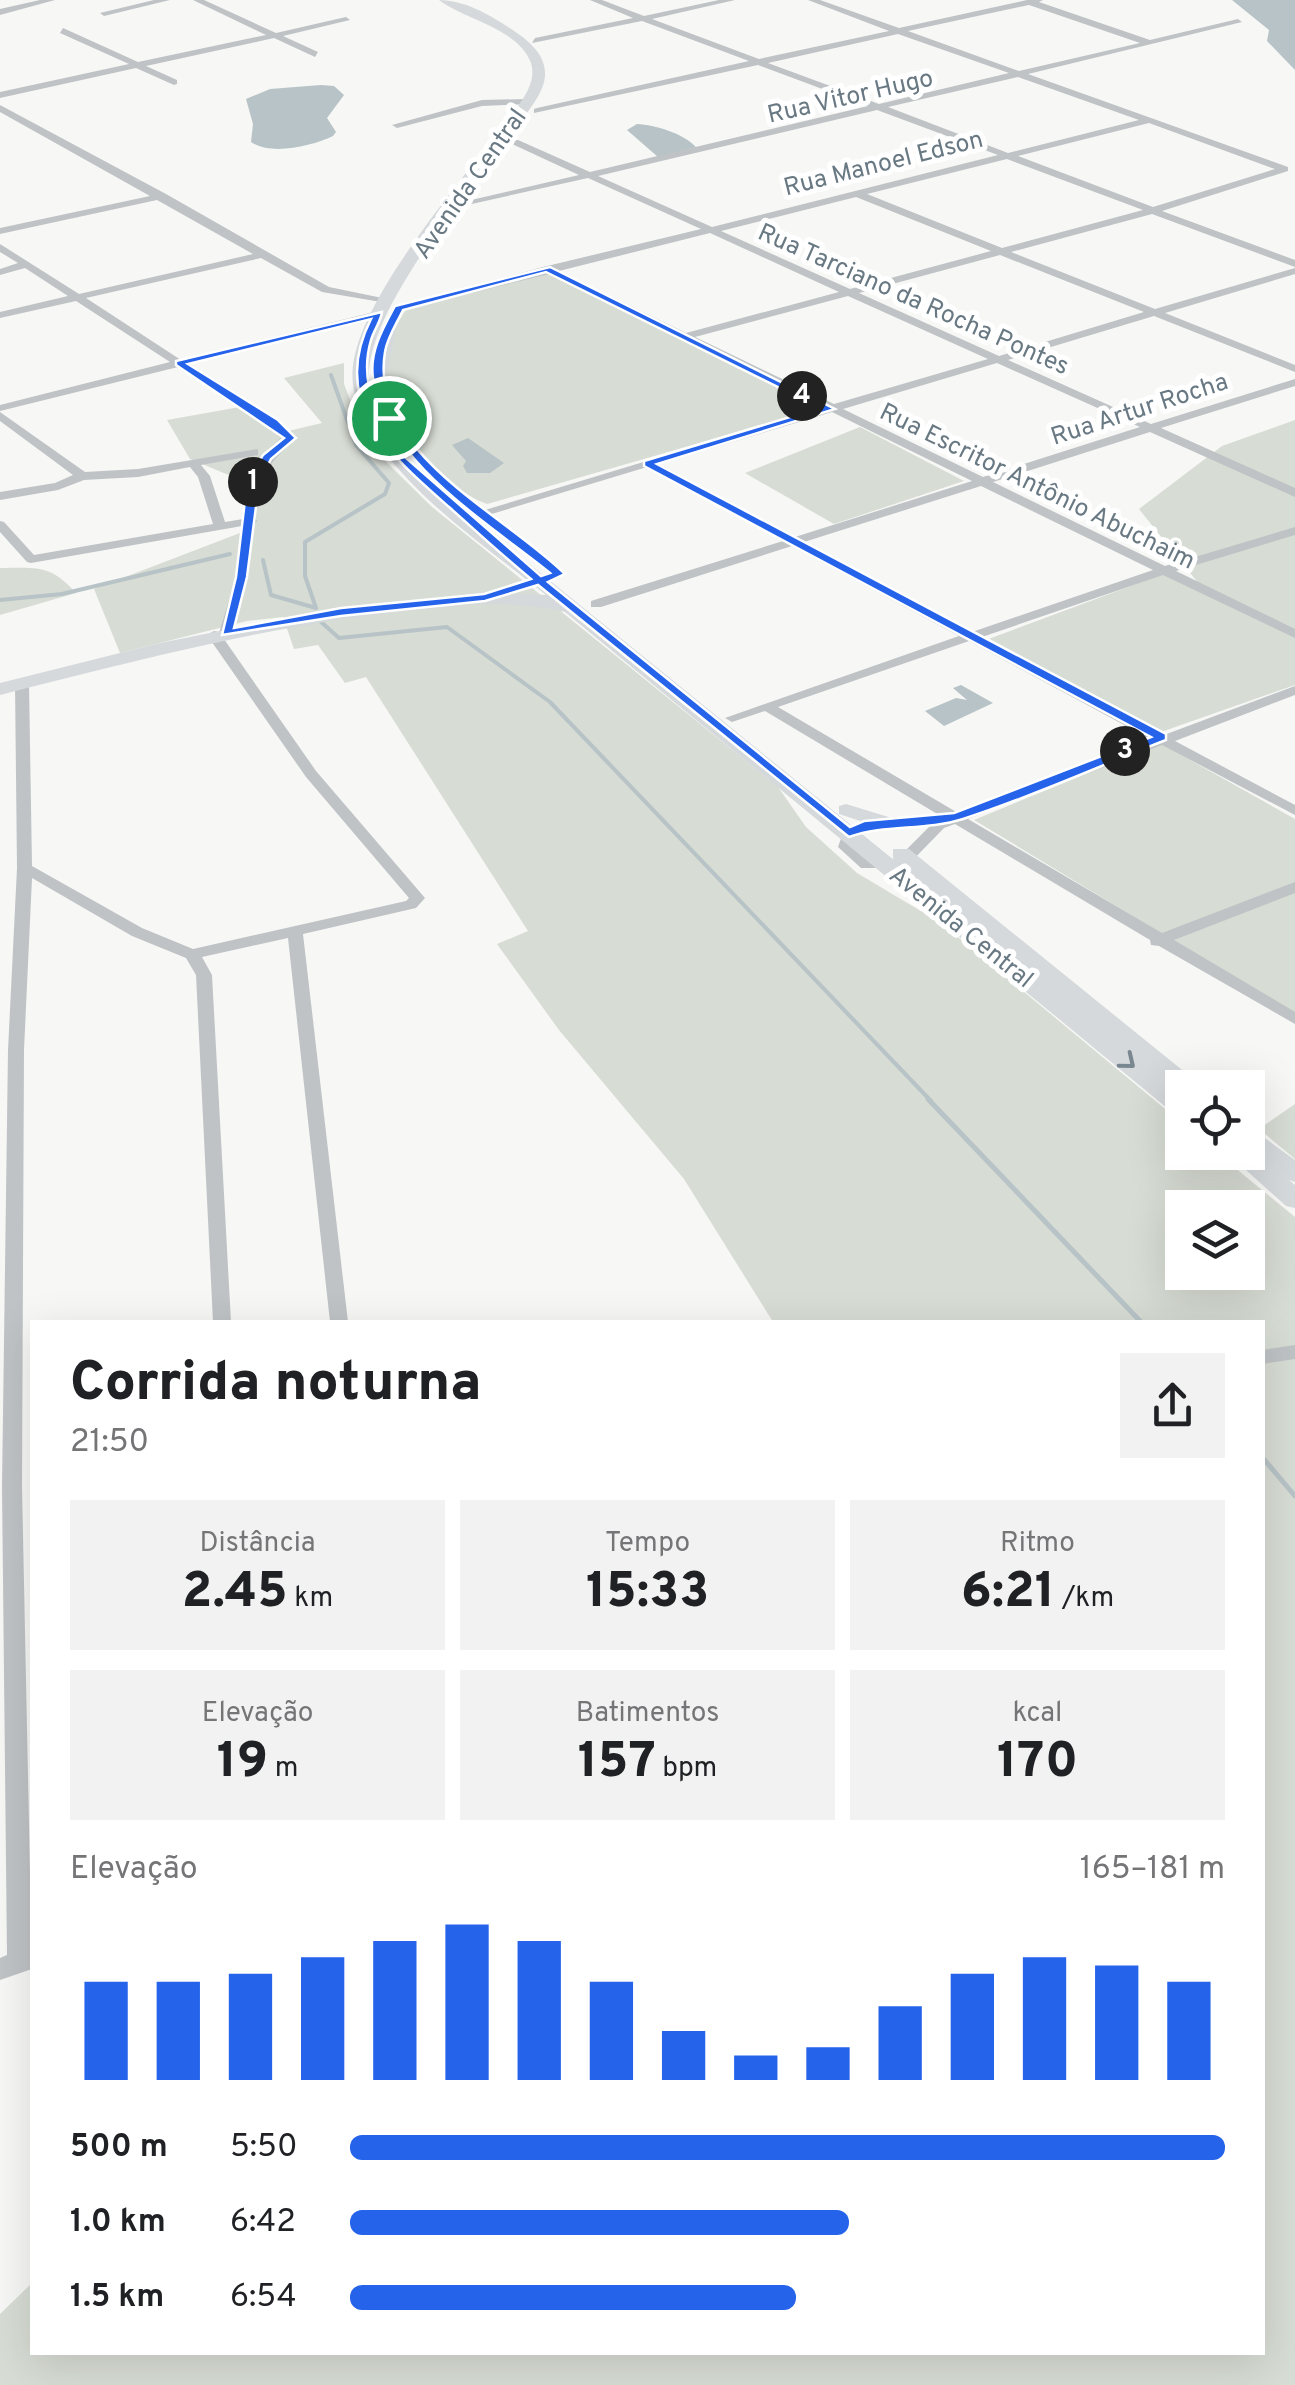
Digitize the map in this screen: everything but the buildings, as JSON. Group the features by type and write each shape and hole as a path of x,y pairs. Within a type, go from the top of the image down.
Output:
{"main road":[{"name":"Avenida Central","path":"445,0 513,36 535,56 538,78 516,142 388,307 378,377 389,418 399,435 481,512 846,810 853,835"},
{"path":"460,0 535,41"},
{"name":"Avenida Central","path":"535,41 550,59 552,82 366,340 360,374 376,426 394,453 426,485 786,783 853,835 895,860 1166,1070"},
{"path":"485,598 533,575 559,574"},
{"path":"0,689 220,634 341,612 485,598 532,598 575,609"},
{"path":"846,810 888,824"},
{"name":"Avenida Central","path":"949,904 1165,1093"},
{"path":"1265,1148 1295,1173"},
{"path":"1260,1170 1295,1199"}],"street":[{"path":"0,12 51,0"},
{"path":"104,13 166,0"},
{"path":"197,0 315,54"},
{"path":"594,0 1295,268"},
{"path":"535,41 730,0"},
{"path":"812,0 1290,171"},
{"path":"996,0 1010,7"},
{"path":"397,126 482,103 531,107 757,63 1034,1 1148,42"},
{"path":"0,94 346,20"},
{"name":"Rua Vitor Hugo","path":"471,203 1238,22"},
{"path":"63,31 174,82"},
{"path":"0,108 333,292 388,307"},
{"name":"Rua Manoel Edson","path":"0,411 354,320 388,307 1147,120"},
{"name":"Rua Tarciano da Rocha Pontes","path":"516,142 1295,493"},
{"path":"683,337 1290,171"},
{"path":"855,192 1295,370"},
{"path":"0,232 162,196"},
{"path":"0,247 274,423 290,438 267,457 253,483 251,521 220,634 311,774 418,898 412,905 192,954 125,926 25,868"},
{"path":"0,314 264,254"},
{"path":"0,272 28,264"},
{"path":"481,512 1295,268"},
{"name":"Rua Escritor Antônio Abuchaim","path":"547,269 1295,634"},
{"path":"333,292 354,320"},
{"name":"Rua Artur Rocha","path":"596,604 1295,382"},
{"path":"0,411 82,476"},
{"path":"0,496 58,486 82,476 138,473 254,452"},
{"path":"194,463 204,476 219,524"},
{"path":"648,463 1295,811"},
{"path":"0,524 31,559 251,521"},
{"path":"732,718 1162,571 1295,531"},
{"path":"17,1964 8,1051 25,868 22,683"},
{"path":"895,860 933,828 957,817 1295,690"},
{"path":"766,706 1295,1019"},
{"path":"853,835 888,824 957,817"},
{"path":"888,824 912,836 895,860"},
{"path":"1158,941 1295,887"},
{"path":"295,930 339,1320"},
{"path":"192,954 207,989 222,1320"},
{"path":"1265,1357 1295,1352"}],"shaded area":[{"path":"1232,0 1295,0 1295,70 1267,41 1269,30"},
{"path":"334,86 344,95 327,118 336,132 333,136 280,149 251,142 253,124 246,99 270,89"},
{"path":"637,124 668,131 696,147 658,157 627,130"},
{"path":"548,272 825,407 487,504 468,495 432,464 403,424 387,380 387,346 406,309"},
{"path":"344,363 344,384 367,443 432,507 778,787 806,827 857,873 941,923 1165,1109 1165,1170 1238,1170 1262,1190 1165,1190 1165,1290 1265,1290 1265,1192 1295,1217 1295,2385 0,2385 0,2314 30,2285 30,2355 1265,2355 1265,1320 772,1320 684,1179 559,1030 497,944 528,931 366,677 345,683 318,645 294,649 283,617 247,621 120,653 94,589 253,528 247,517 243,481 190,459 167,420 240,407 280,433 322,423 284,378"},
{"path":"1295,420 1295,685 1161,732 986,640 1163,574 1203,589 1139,509 1222,446"},
{"path":"860,427 964,481 834,524 745,473"},
{"path":"468,438 504,463 490,473 467,473 463,466 466,461 452,445"},
{"path":"0,568 50,572 76,593 0,615"},
{"path":"961,685 993,703 944,726 925,711 956,698 967,700 953,688"},
{"path":"1160,743 1295,819 1295,1014 974,820"},
{"path":"1295,1104 1295,1159 1265,1134 1265,1125"}],"waterway":[{"path":"263,560 271,595 316,608 305,576 305,542 385,494 389,483 356,445 331,375"},
{"path":"0,600 62,594 230,554"},
{"path":"320,621 339,638 447,627 550,702 931,1101"},
{"path":"928,1099 1139,1320"},
{"path":"1265,1461 1295,1496"}],"route":[{"path":"389,418 378,377 380,348 399,308 547,269 830,409 648,463 1162,737 957,817 930,823 876,823 849,833 778,777 733,738 540,580 526,570 394,453 376,426 360,374 366,340 378,314 179,363 245,403 290,438 267,457 253,483 242,577 226,633 341,612 485,598 507,590 540,580 559,574 443,480 399,435 389,418"}]}
